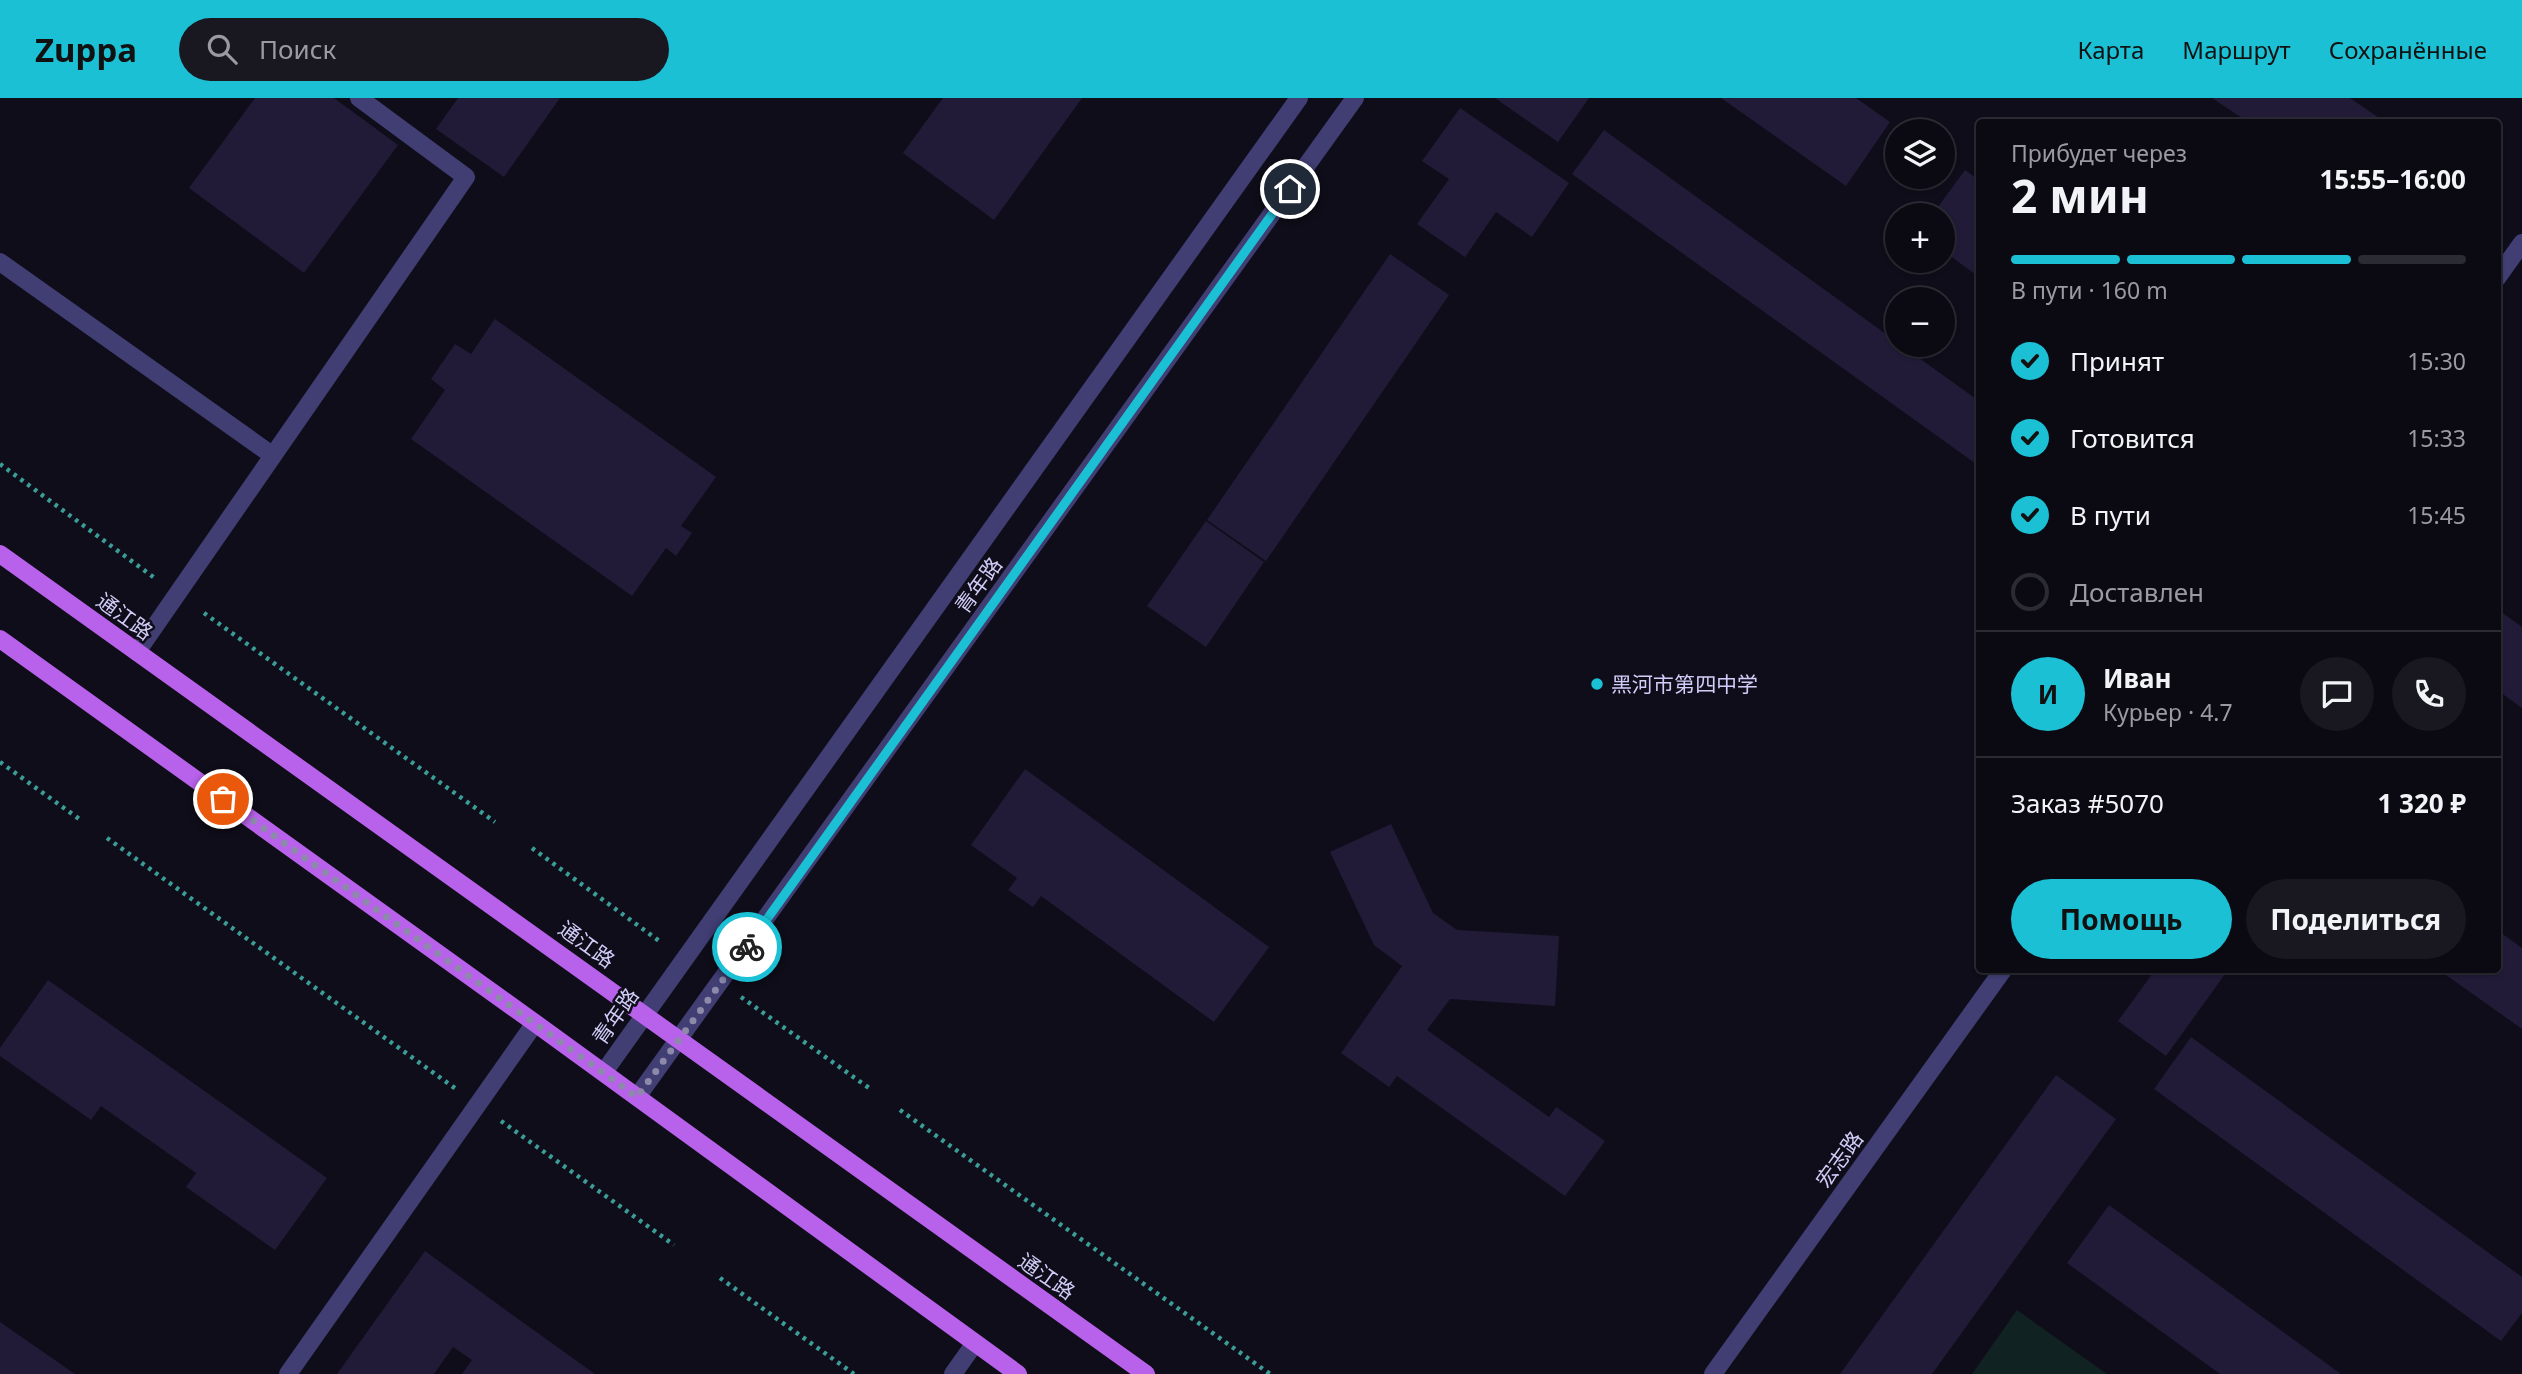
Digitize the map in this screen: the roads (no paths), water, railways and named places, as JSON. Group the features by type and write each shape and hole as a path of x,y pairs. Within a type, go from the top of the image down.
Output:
{"main road":[{"name":"通江路","path":"0,554 1146,1374"},
{"path":"0,639 1018,1374"}],"street":[{"path":"137,652 466,177 359,98"},
{"name":"青年路","path":"604,1073 1299,98"},
{"name":"青年路","path":"637,1097 1355,98"},
{"path":"2501,272 2522,243"},
{"path":"0,262 272,455"},
{"name":"宏志路","path":"1713,1374 2001,973"},
{"path":"288,1374 535,1023"},
{"path":"953,1374 975,1343"}],"place":[{"name":"黑河市第四中学","path":"1597,684"}]}
